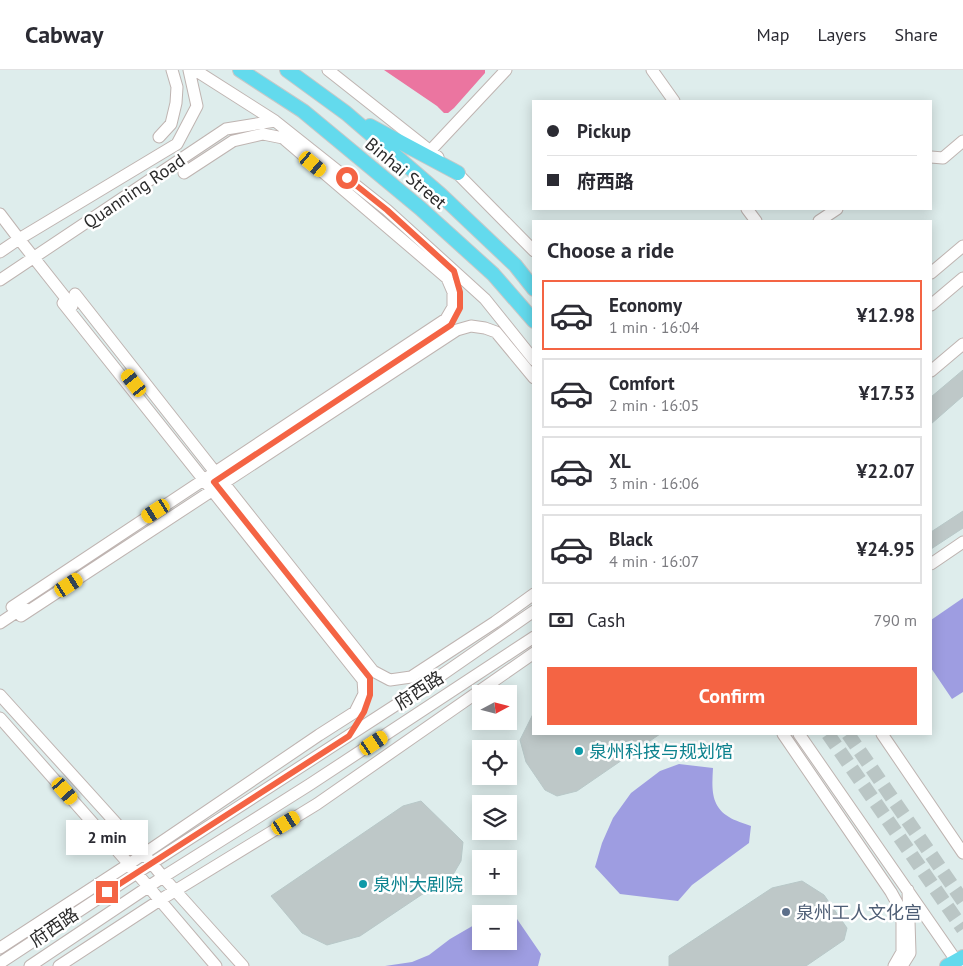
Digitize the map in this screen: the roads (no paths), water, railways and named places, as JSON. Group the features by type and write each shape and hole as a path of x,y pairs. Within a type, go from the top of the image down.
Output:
{"main road":[{"name":"Binhai Street","path":"240,70 303,112 420,208 493,274 532,319"},
{"name":"Binhai Street","path":"287,70 346,113 440,194 515,265 532,286"},
{"path":"346,113 458,173"}],"street":[{"path":"159,137 171,124 176,103 177,88 172,70"},
{"name":"Quanning Road","path":"0,252 177,144 197,106 189,70"},
{"path":"195,70 275,121 387,210 485,299 532,358"},
{"path":"328,70 458,173 532,249"},
{"path":"430,151 506,70"},
{"path":"652,70 673,100"},
{"name":"Quanning Road","path":"0,280 226,129 275,121"},
{"path":"21,616 446,318 453,307 453,292 447,278 283,138 263,134 233,141 184,173"},
{"path":"932,157 943,158 963,141"},
{"path":"820,220 836,210"},
{"path":"0,214 370,678 390,685 433,681"},
{"path":"932,272 963,246"},
{"path":"451,325 460,308 460,292 454,271"},
{"path":"932,305 963,278"},
{"path":"75,294 364,680 364,694 355,712 148,858"},
{"path":"63,303 373,671 390,680 411,677 532,595"},
{"path":"0,623 451,325 469,321 488,320 505,324"},
{"path":"12,607 457,330 471,326 496,332 532,376"},
{"path":"932,370 963,344"},
{"path":"932,563 963,542"},
{"name":"府西路","path":"0,963 148,858 349,736 532,612"},
{"name":"府西路","path":"30,966 163,877 309,785 532,638"},
{"path":"59,966 175,890 317,804 532,655"},
{"path":"349,736 364,712 370,695 370,678"},
{"path":"0,695 243,966"},
{"path":"0,718 133,868 216,966"},
{"path":"785,735 891,892 902,912 902,952 894,966"},
{"path":"800,735 957,962"},
{"path":"883,735 963,853"},
{"path":"0,948 133,868"},
{"path":"902,966 910,953 908,890"}],"tunnel":[{"path":"829,735 963,929"},
{"path":"849,735 963,901"}],"place":[{"name":"泉州科技与规划馆","path":"579,751"},
{"name":"泉州大剧院","path":"363,884"},
{"name":"泉州工人文化宫","path":"786,912"}]}
